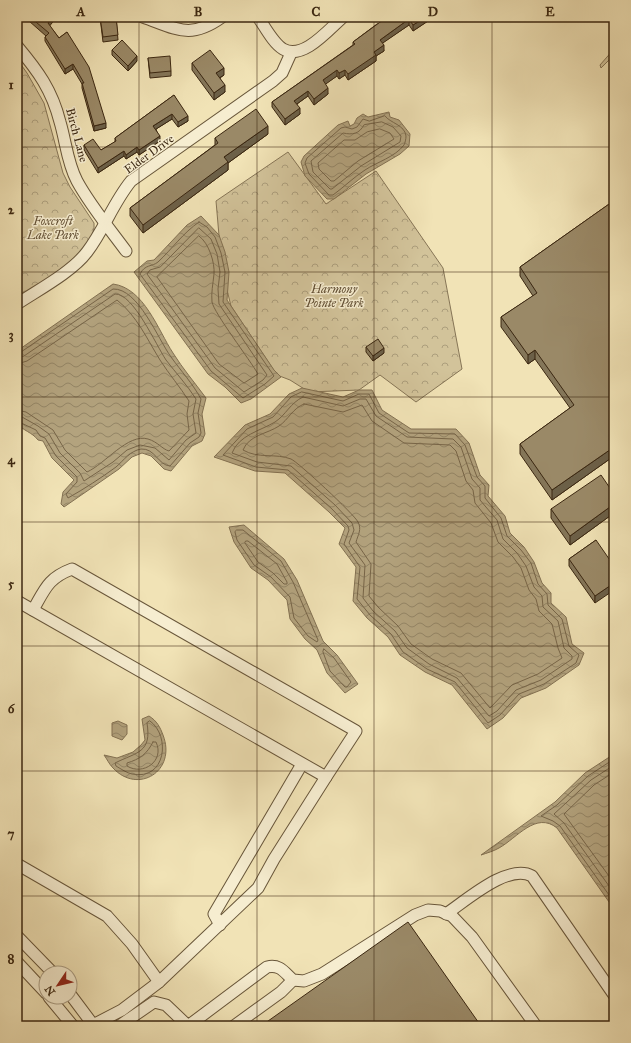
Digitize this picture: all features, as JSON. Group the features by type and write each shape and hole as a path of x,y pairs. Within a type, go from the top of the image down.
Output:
{"street":[{"path":"143,17 186,32 210,26 222,17"},
{"path":"258,17 282,49 291,52 300,52 311,45 343,17"},
{"name":"Birch Lane","path":"17,46 38,70 51,94 60,123 66,153 76,180 126,251"},
{"name":"Elder Drive","path":"17,304 63,273 86,254 106,223 119,196 131,181 273,81 282,73 291,52"},
{"path":"33,610 46,588 57,574 72,569 356,731 274,859 258,888 159,982 122,1010 93,1026 78,1005"},
{"path":"17,601 326,777"},
{"path":"220,925 214,914 302,764"},
{"path":"17,864 107,916 132,944 159,982"},
{"path":"446,914 500,878 514,873 525,872 532,876 614,995"},
{"path":"119,1026 154,1002 166,1004 188,1026 268,967 275,965 280,967 293,980 304,981 333,969 415,915 428,910 452,916 472,937 536,1026"},
{"path":"17,936 45,965"},
{"path":"17,962 38,984"},
{"path":"234,1026 281,992 293,980"},
{"path":"147,991 154,1002"},
{"path":"56,1005 73,1026"}],"green space":[{"path":"614,49 614,55 601,68 600,65"},
{"name":"Foxcroft Lake Park","path":"17,59 27,73 44,103 63,173 70,187 94,223 93,234 87,245 77,255 52,276 17,298"},
{"name":"Harmony Pointe Park","path":"288,152 326,204 376,171 443,268 462,369 416,402 380,375 359,390 309,392 290,380 277,375 231,306 222,270 216,201"}],"water":[{"path":"389,112 390,117 399,120 410,134 409,146 400,154 366,174 334,199 327,199 305,176 301,162 304,156 338,125 348,121 350,126 354,124 357,118 363,114 368,117"},
{"path":"201,216 219,235 225,252 229,272 227,300 274,370 281,377 251,399 241,403 225,387 208,374 134,272 147,261 154,260 187,225"},
{"path":"113,284 124,287 142,302 156,322 167,344 177,359 206,398 202,414 205,434 202,441 192,446 171,471 164,469 151,456 142,453 132,457 119,469 64,507 61,504 63,492 74,480 52,458 43,441 38,440 17,423 17,351"},
{"path":"302,388 343,397 359,390 372,390 382,410 411,429 456,429 469,443 480,475 489,485 488,496 505,516 510,533 524,547 534,562 542,583 551,593 551,603 566,617 572,644 584,653 579,665 546,688 521,698 503,718 487,729 452,685 425,672 400,655 388,637 367,618 353,601 356,567 339,544 345,528 285,473 255,471 214,457 245,425 270,414 289,394"},
{"path":"244,525 284,559 297,580 323,641 337,655 358,684 345,693 327,673 317,650 305,639 290,619 287,600 268,580 251,568 234,542 229,527"},
{"path":"149,716 161,729 166,748 165,759 160,768 153,775 143,779 133,779 123,776 112,766 104,755 117,758 133,752 145,740 142,719"},
{"path":"118,721 127,725 127,734 122,740 112,736 112,723"},
{"path":"614,754 614,909 557,828 549,824 534,824 506,844 481,855 555,802 585,773"}],"building":[{"path":"30,17 52,17 48,23 59,38 67,32 89,67 106,123 94,126 82,83 84,83 73,64 65,69 45,37 49,33"},
{"path":"100,17 116,17 118,35 103,37"},
{"path":"387,17 426,17 413,25 409,19 380,40 384,45 374,52 376,55 348,74 345,70 339,73 337,70 323,80 328,88 314,99 308,91 294,101 300,108 285,119 272,102 355,44 353,42"},
{"path":"122,40 137,56 128,66 112,50"},
{"path":"210,50 224,68 216,73 225,85 214,93 192,63"},
{"path":"170,56 171,71 150,73 148,58"},
{"path":"174,95 188,116 178,122 172,114 153,126 160,136 139,150 137,147 126,155 124,151 98,168 84,145 93,139 101,150 116,141 115,138"},
{"path":"256,109 268,126 224,157 228,162 143,225 130,208 218,143 215,138"},
{"path":"612,202 614,205 614,447 552,490 520,444 574,405 535,350 528,355 501,317 537,293 520,267"},
{"path":"378,339 384,348 373,356 366,347"},
{"path":"601,475 614,494 614,504 570,536 551,509"},
{"path":"596,540 614,566 614,583 595,596 569,559"},
{"path":"408,922 481,1026 261,1026"}]}
